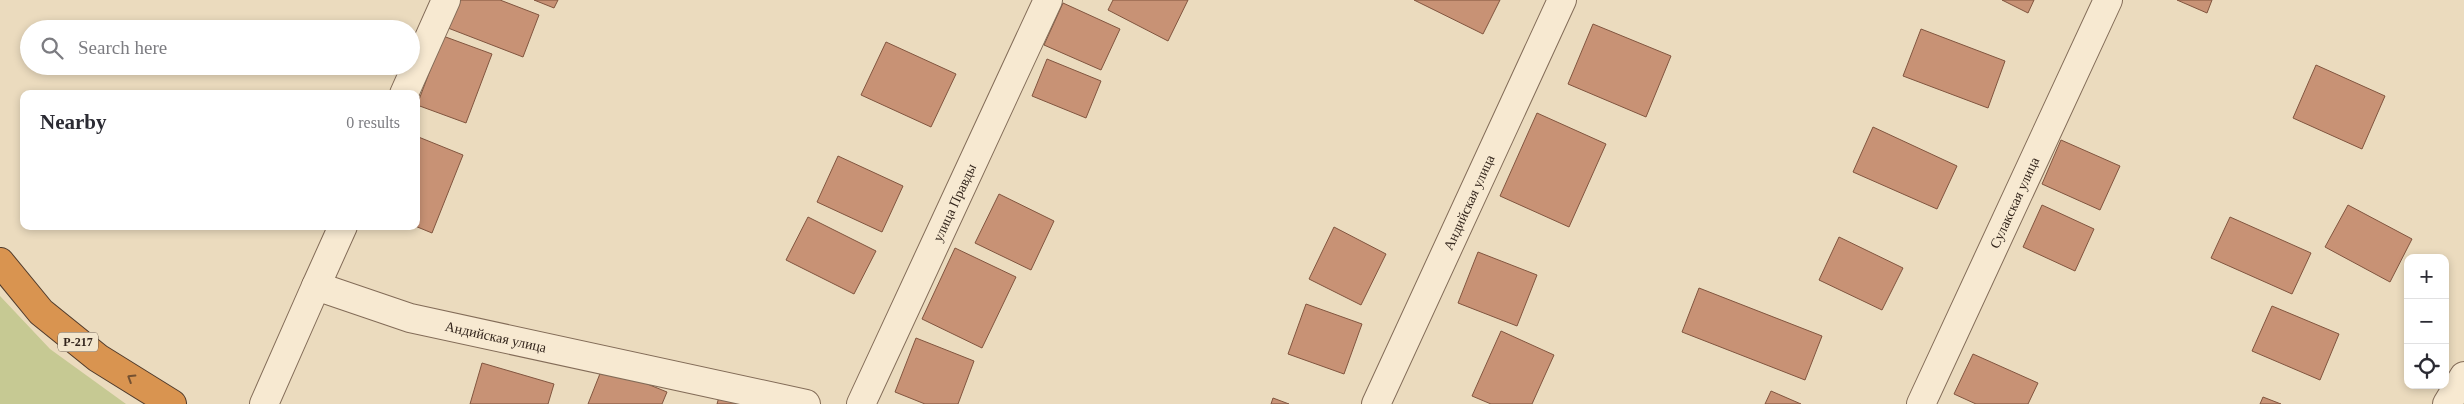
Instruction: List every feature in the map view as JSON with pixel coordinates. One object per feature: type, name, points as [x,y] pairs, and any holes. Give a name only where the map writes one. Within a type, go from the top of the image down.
[{"type":"highway","name":"Р-217","points":[[0,262],[41,312],[98,358],[172,404]]},
{"type":"street","points":[[420,58],[446,0]]},
{"type":"street","name":"улица Правды","points":[[861,404],[1048,0]]},
{"type":"street","name":"Андийская улица","points":[[1376,404],[1562,0]]},
{"type":"street","name":"Сулакская улица","points":[[1921,404],[2108,0]]},
{"type":"street","points":[[406,90],[412,75]]},
{"type":"street","points":[[264,404],[341,230]]},
{"type":"street","name":"Андийская улица","points":[[316,286],[410,318],[806,404]]},
{"type":"street","points":[[2448,404],[2464,376]]},
{"type":"green space","points":[[0,296],[50,349],[126,404],[0,404]]},
{"type":"building","points":[[459,0],[500,0],[539,15],[523,57],[448,28]]},
{"type":"building","points":[[534,0],[558,0],[554,8]]},
{"type":"building","points":[[1113,0],[1188,0],[1168,41],[1108,10]]},
{"type":"building","points":[[1414,0],[1500,0],[1483,34]]},
{"type":"building","points":[[2002,0],[2034,0],[2028,13]]},
{"type":"building","points":[[2177,0],[2212,0],[2207,13]]},
{"type":"building","points":[[1063,3],[1120,29],[1101,70],[1044,45]]},
{"type":"building","points":[[1593,24],[1671,56],[1646,117],[1568,84]]},
{"type":"building","points":[[1921,29],[2005,61],[1988,108],[1903,76]]},
{"type":"building","points":[[443,36],[492,54],[466,123],[420,106],[420,97]]},
{"type":"building","points":[[886,42],[956,74],[931,127],[861,95]]},
{"type":"building","points":[[1047,59],[1101,81],[1086,118],[1032,96]]},
{"type":"building","points":[[2316,65],[2385,96],[2362,149],[2293,118]]},
{"type":"building","points":[[1537,113],[1606,144],[1569,227],[1500,196]]},
{"type":"building","points":[[1873,127],[1957,166],[1937,209],[1853,172]]},
{"type":"building","points":[[420,138],[463,155],[432,233],[420,228]]},
{"type":"building","points":[[2061,140],[2120,166],[2100,210],[2042,184]]},
{"type":"building","points":[[838,156],[903,186],[882,232],[817,202]]},
{"type":"building","points":[[999,194],[1054,221],[1031,270],[975,243]]},
{"type":"building","points":[[2042,205],[2094,229],[2075,271],[2023,247]]},
{"type":"building","points":[[2348,205],[2412,239],[2390,282],[2325,247]]},
{"type":"building","points":[[808,217],[876,251],[854,294],[786,260]]},
{"type":"building","points":[[2230,217],[2311,253],[2292,294],[2211,258]]},
{"type":"building","points":[[1334,227],[1386,254],[1361,305],[1309,279]]},
{"type":"building","points":[[1839,237],[1903,268],[1882,310],[1819,280]]},
{"type":"building","points":[[955,248],[1016,277],[982,348],[922,319]]},
{"type":"building","points":[[1478,252],[1537,275],[1517,326],[1458,303]]},
{"type":"building","points":[[1699,288],[1822,336],[1805,380],[1682,332]]},
{"type":"building","points":[[1306,304],[1362,324],[1344,374],[1288,354]]},
{"type":"building","points":[[2272,306],[2339,334],[2320,380],[2252,351]]},
{"type":"building","points":[[1501,331],[1554,355],[1532,404],[1491,404],[1472,396]]},
{"type":"building","points":[[916,338],[974,361],[958,404],[925,404],[895,392]]},
{"type":"building","points":[[1973,354],[2038,383],[2028,404],[1976,404],[1954,394]]},
{"type":"building","points":[[482,363],[554,384],[548,404],[470,404]]},
{"type":"building","points":[[603,366],[667,392],[662,404],[588,404]]},
{"type":"building","points":[[1771,391],[1801,404],[1765,404]]},
{"type":"building","points":[[719,397],[740,404],[717,404]]},
{"type":"building","points":[[2263,397],[2281,404],[2260,404]]},
{"type":"building","points":[[1273,398],[1289,404],[1271,404]]}]
